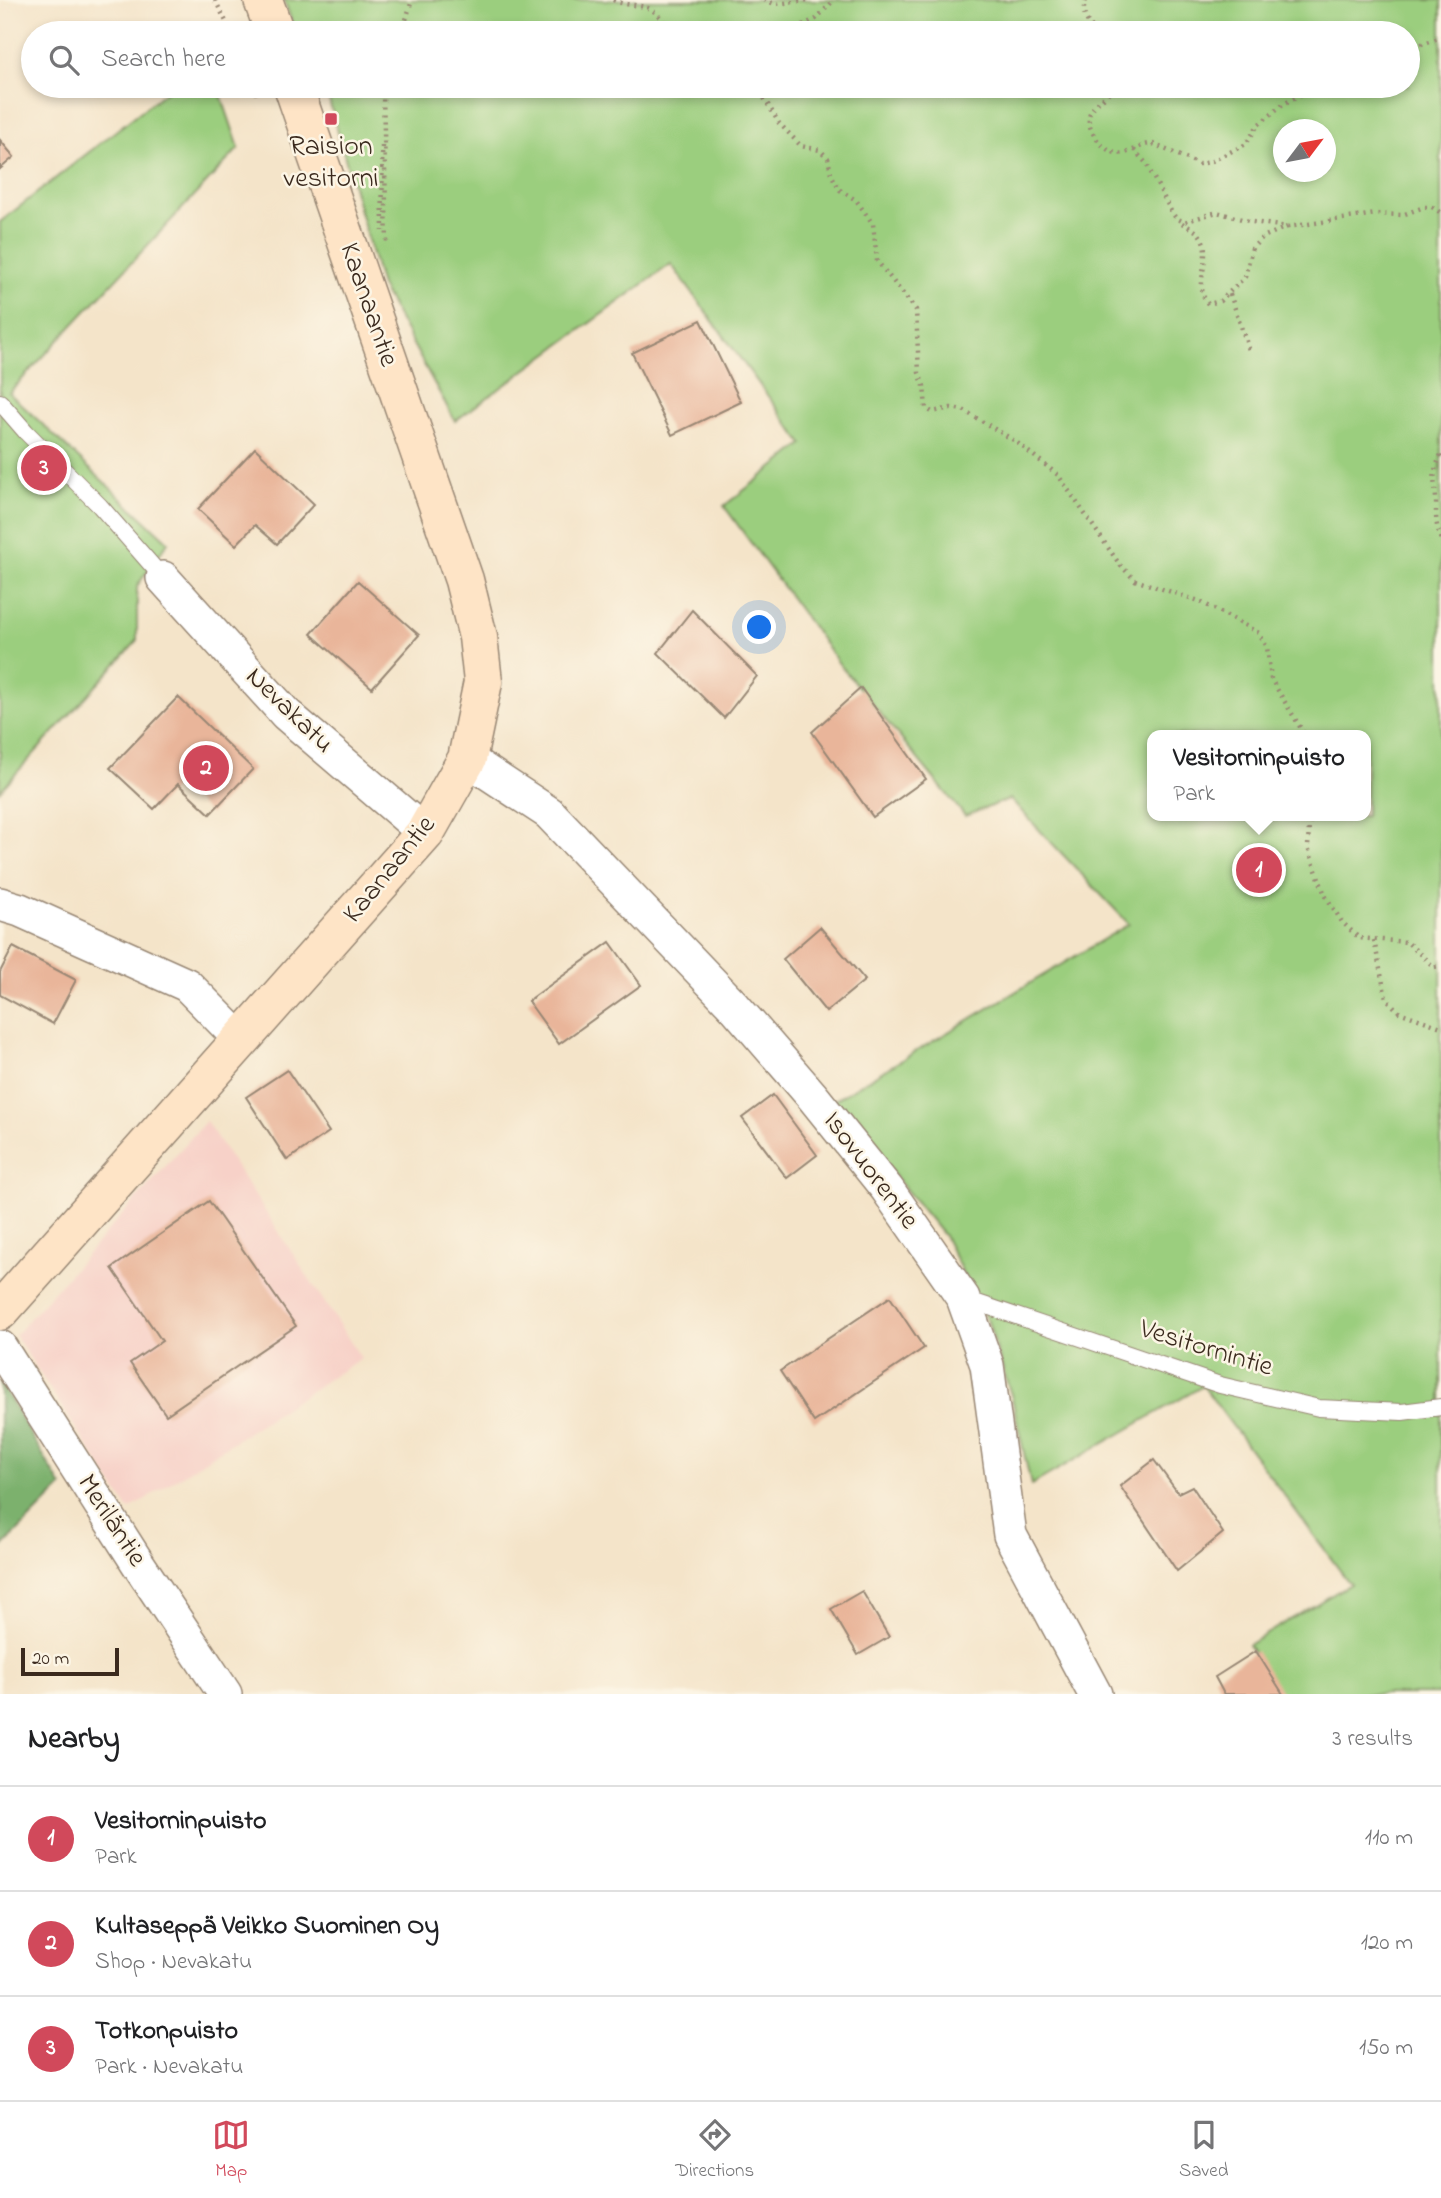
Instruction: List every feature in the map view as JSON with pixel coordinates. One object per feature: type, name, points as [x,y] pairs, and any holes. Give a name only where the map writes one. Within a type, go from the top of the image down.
[{"type":"street","points":[[263,0],[271,21]]},
{"type":"street","name":"Kaanaantie","points":[[0,1311],[425,833],[467,759],[483,682],[478,637],[464,580],[297,98]]},
{"type":"street","name":"Nevakatu","points":[[163,578],[286,714],[425,833]]},
{"type":"street","name":"Isovuorentie","points":[[467,759],[549,813],[735,1007],[813,1097],[887,1189],[963,1298],[987,1364],[1010,1535],[1095,1694]]},
{"type":"street","points":[[0,904],[187,985],[242,1041]]},
{"type":"street","name":"Meriläntie","points":[[0,1347],[225,1694]]},
{"type":"lane","points":[[0,402],[100,506],[163,578]]},
{"type":"lane","name":"Vesitornintie","points":[[963,1298],[1220,1385],[1319,1408],[1402,1412],[1441,1407]]},
{"type":"path","points":[[215,0],[226,21]]},
{"type":"path","points":[[406,21],[412,0]]},
{"type":"path","points":[[613,0],[626,6],[646,7],[663,21]]},
{"type":"path","points":[[764,0],[775,4],[810,0]]},
{"type":"path","points":[[812,21],[834,0]]},
{"type":"path","points":[[1086,0],[1083,7],[1087,21]]},
{"type":"path","points":[[1420,45],[1441,37]]},
{"type":"path","points":[[383,98],[385,251]]},
{"type":"path","points":[[764,98],[779,124],[801,146],[820,150],[828,158],[831,174],[840,190],[856,200],[873,224],[877,261],[916,310],[919,373],[924,386],[926,408],[932,412],[941,409],[963,410],[1015,441],[1058,475],[1120,565],[1135,580],[1199,601],[1259,633],[1267,647],[1271,679],[1302,730]]},
{"type":"path","points":[[1105,98],[1091,111],[1089,126],[1110,150],[1118,154],[1153,144],[1199,164],[1210,162],[1245,145],[1258,125],[1283,104],[1296,98]]},
{"type":"path","points":[[1134,150],[1146,163],[1172,213],[1202,239],[1205,259],[1202,289],[1209,304],[1214,304],[1230,294],[1245,277],[1252,247],[1263,237],[1288,227],[1376,214],[1402,215],[1424,207],[1432,207],[1441,213]]},
{"type":"path","points":[[1180,221],[1188,223],[1217,212],[1252,222],[1288,227]]},
{"type":"path","points":[[1230,294],[1249,350]]},
{"type":"path","points":[[1441,456],[1433,478],[1436,505],[1434,518],[1441,540]]},
{"type":"path","points":[[1310,821],[1308,848],[1325,895],[1342,922],[1359,938],[1407,942],[1434,967],[1441,966]]},
{"type":"path","points":[[1374,940],[1386,998],[1399,1012],[1441,1027]]},
{"type":"shaded area","points":[[206,1121],[361,1358],[129,1510],[15,1335]]},
{"type":"green space","points":[[284,0],[1441,0],[1441,1694],[1280,1694],[1248,1645],[1350,1584],[1203,1386],[1031,1485],[1012,1398],[988,1322],[944,1236],[833,1101],[1129,924],[1010,799],[965,816],[840,665],[724,506],[803,444],[671,264],[455,421],[381,286],[328,98],[1420,98],[1420,21],[292,21]]},
{"type":"green space","points":[[158,98],[222,98],[239,148],[9,393],[168,542],[137,586],[137,641],[0,791],[0,222]]},
{"type":"green space","points":[[0,1382],[62,1487],[0,1549]]},
{"type":"building","points":[[0,140],[14,157],[0,169]]},
{"type":"building","points":[[701,320],[741,402],[672,435],[632,353]]},
{"type":"building","points":[[255,448],[314,504],[277,544],[255,525],[236,545],[198,509]]},
{"type":"building","points":[[358,581],[419,635],[372,688],[311,634]]},
{"type":"building","points":[[692,610],[757,676],[724,718],[658,653]]},
{"type":"building","points":[[861,688],[926,779],[873,817],[812,732]]},
{"type":"building","points":[[178,697],[253,769],[210,814],[178,784],[154,809],[110,768]]},
{"type":"building","points":[[820,927],[865,980],[826,1012],[783,959]]},
{"type":"building","points":[[610,942],[641,985],[559,1044],[528,1001]]},
{"type":"building","points":[[13,947],[76,980],[53,1024],[0,995],[0,972]]},
{"type":"building","points":[[287,1070],[329,1132],[287,1160],[246,1097]]},
{"type":"building","points":[[773,1095],[817,1155],[787,1178],[742,1118]]},
{"type":"building","points":[[209,1201],[296,1326],[166,1415],[130,1363],[162,1341],[112,1268]]},
{"type":"building","points":[[890,1297],[924,1348],[814,1422],[780,1371]]},
{"type":"building","points":[[1154,1460],[1178,1493],[1192,1486],[1223,1533],[1177,1571],[1120,1486]]},
{"type":"building","points":[[862,1591],[889,1637],[858,1655],[831,1609]]},
{"type":"building","points":[[1256,1651],[1283,1694],[1224,1694],[1215,1677]]},
{"type":"place","name":"Raision vesitorni","points":[[331,119]]},
{"type":"place","name":"Totkonpuisto","points":[[44,468]]},
{"type":"place","name":"Kultaseppä Veikko Suominen Oy","points":[[206,768]]},
{"type":"place","name":"Vesitorninpuisto","points":[[1259,870]]}]
